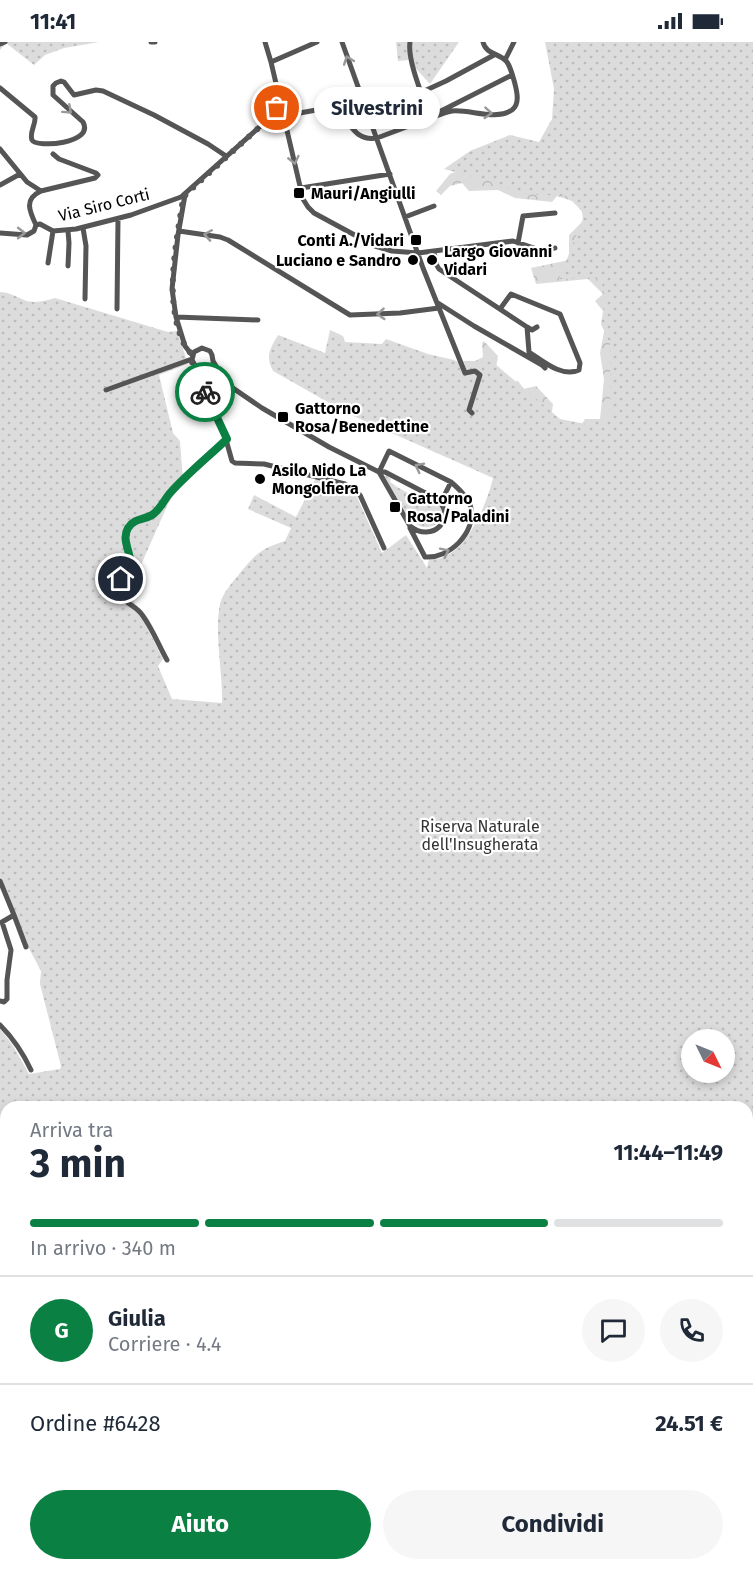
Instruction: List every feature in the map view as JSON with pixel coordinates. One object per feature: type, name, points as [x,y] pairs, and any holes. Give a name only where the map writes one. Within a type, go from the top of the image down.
[{"type":"street","points":[[0,44],[5,42]]},
{"type":"street","points":[[265,42],[305,203],[314,213],[383,249],[418,253],[513,241],[540,250],[555,248]]},
{"type":"street","points":[[271,62],[317,42]]},
{"type":"street","points":[[342,42],[423,267],[465,373],[475,371],[480,375],[469,409],[472,413]]},
{"type":"street","points":[[410,42],[410,52],[430,118]]},
{"type":"street","points":[[283,116],[333,107],[359,136],[367,139],[376,138],[454,111],[496,114],[511,110],[516,106],[517,100],[512,75],[504,60],[485,48],[483,42]]},
{"type":"street","points":[[504,60],[514,42]]},
{"type":"street","points":[[422,92],[494,55]]},
{"type":"street","points":[[430,118],[512,75]]},
{"type":"street","points":[[0,88],[34,116],[35,123],[31,138],[39,144],[75,139],[82,136],[85,131],[83,122],[52,95],[54,84],[63,81],[74,95],[92,90],[103,91],[154,115],[226,156]]},
{"type":"street","points":[[280,103],[264,123],[186,194],[183,200],[172,286],[176,317],[185,346],[196,367],[205,369],[234,390],[308,435],[441,502],[445,516],[436,529],[421,532],[408,524]]},
{"type":"street","points":[[0,149],[20,174],[41,191]]},
{"type":"street","name":"Via Siro Corti","points":[[53,154],[59,159],[98,175],[92,179],[41,191],[30,200],[30,210],[36,225],[40,224],[52,231],[68,231],[118,219],[171,202],[186,194]]},
{"type":"street","points":[[0,185],[20,174]]},
{"type":"street","points":[[301,188],[390,174]]},
{"type":"street","points":[[405,217],[434,206]]},
{"type":"street","points":[[518,243],[523,216],[555,213]]},
{"type":"street","points":[[117,309],[118,219]]},
{"type":"street","points":[[0,233],[27,235],[34,231],[36,225]]},
{"type":"street","points":[[82,228],[86,244],[85,299]]},
{"type":"street","points":[[48,263],[52,231]]},
{"type":"street","points":[[68,231],[68,267]]},
{"type":"street","points":[[179,231],[228,240],[350,315],[400,313],[438,305],[545,368]]},
{"type":"street","points":[[434,251],[436,264],[443,272],[532,330],[537,327]]},
{"type":"street","points":[[423,267],[436,264]]},
{"type":"street","points":[[500,309],[511,294],[560,314],[580,363],[579,370],[570,373],[559,370],[530,353],[527,327]]},
{"type":"street","points":[[176,317],[258,320]]},
{"type":"street","points":[[106,390],[192,357],[197,350],[205,349],[212,355],[213,362],[234,390]]},
{"type":"street","points":[[205,369],[213,362]]},
{"type":"street","points":[[196,367],[197,376],[227,439],[230,457],[234,462],[270,465],[342,482],[351,487],[361,498],[384,548]]},
{"type":"street","points":[[167,660],[144,617],[125,602],[119,589],[118,582],[128,574],[131,560],[126,538],[127,531],[135,521],[154,513],[171,492],[227,439]]},
{"type":"street","points":[[389,451],[451,482],[468,501],[471,510],[466,531],[457,545],[440,555],[425,557],[379,472],[389,451]]},
{"type":"street","points":[[441,502],[451,482]]},
{"type":"street","points":[[0,881],[26,946]]},
{"type":"street","points":[[0,1001],[4,1002],[7,999],[10,950],[2,922],[14,915]]},
{"type":"street","points":[[0,1025],[19,1047],[31,1070]]},
{"type":"green space","points":[[0,42],[99,42],[64,48],[45,55],[34,65],[6,43],[0,50]]},
{"type":"green space","points":[[396,42],[459,42],[430,84],[408,60],[398,61]]},
{"type":"green space","name":"Riserva Naturale dell'Insugherata","points":[[545,42],[753,42],[753,1101],[0,1101],[0,1029],[12,1044],[29,1074],[60,1069],[61,1066],[40,984],[41,971],[14,920],[0,877],[0,292],[32,302],[55,298],[168,332],[177,331],[188,364],[159,375],[173,433],[180,441],[183,481],[168,504],[140,567],[134,602],[163,659],[158,666],[172,699],[222,703],[218,640],[218,615],[221,600],[228,587],[251,560],[260,552],[285,541],[291,528],[248,509],[254,495],[296,517],[316,478],[336,482],[357,497],[382,553],[406,535],[427,568],[429,559],[442,558],[453,552],[469,534],[476,523],[493,478],[349,414],[273,371],[269,361],[270,353],[278,335],[325,353],[330,330],[343,336],[345,342],[382,344],[386,339],[428,354],[454,360],[469,367],[488,358],[560,419],[586,424],[613,417],[610,401],[610,344],[601,324],[605,299],[601,277],[559,279],[584,216],[579,204],[570,196],[522,194],[489,181],[444,169],[470,151],[510,135],[539,142],[552,119],[554,89]]},
{"type":"green space","points":[[466,168],[488,172],[505,179],[526,177],[549,181],[591,201],[592,223],[613,256],[613,276],[627,306],[632,348],[616,364],[630,414],[644,439],[617,455],[596,453],[593,466],[575,465],[530,447],[473,407],[482,382],[482,374],[476,369],[467,370],[463,361],[475,361],[483,357],[482,343],[484,341],[498,356],[496,368],[502,383],[518,381],[524,389],[536,386],[553,404],[551,418],[561,428],[577,432],[585,419],[600,419],[604,379],[600,353],[607,316],[595,301],[603,294],[588,279],[536,284],[531,268],[569,260],[569,235],[583,221],[582,211],[572,201],[557,196],[552,202],[515,198],[498,190],[469,191],[462,183],[450,186],[441,195],[436,191],[450,174]]},
{"type":"green space","points":[[385,475],[391,479],[390,482],[404,491],[430,503],[432,499],[439,505],[441,517],[438,523],[426,527],[409,519]]},
{"type":"way so far","points":[[205,392],[192,362],[192,355],[184,341],[173,302],[172,286],[183,199],[277,108]]},
{"type":"place","name":"Silvestrini","points":[[277,108]]},
{"type":"place","name":"Mauri/Angiulli","points":[[299,193]]},
{"type":"place","name":"Conti A./Vidari","points":[[416,240]]},
{"type":"place","name":"Luciano e Sandro","points":[[413,260]]},
{"type":"place","name":"Largo Giovanni Vidari","points":[[432,260]]},
{"type":"place","name":"Gattorno Rosa/Benedettine","points":[[283,417]]},
{"type":"place","name":"Asilo Nido La Mongolfiera","points":[[260,479]]},
{"type":"place","name":"Gattorno Rosa/Paladini","points":[[395,507]]},
{"type":"route","points":[[121,579],[128,573],[130,567],[131,560],[126,538],[132,523],[154,513],[171,492],[227,439],[205,392]]}]
